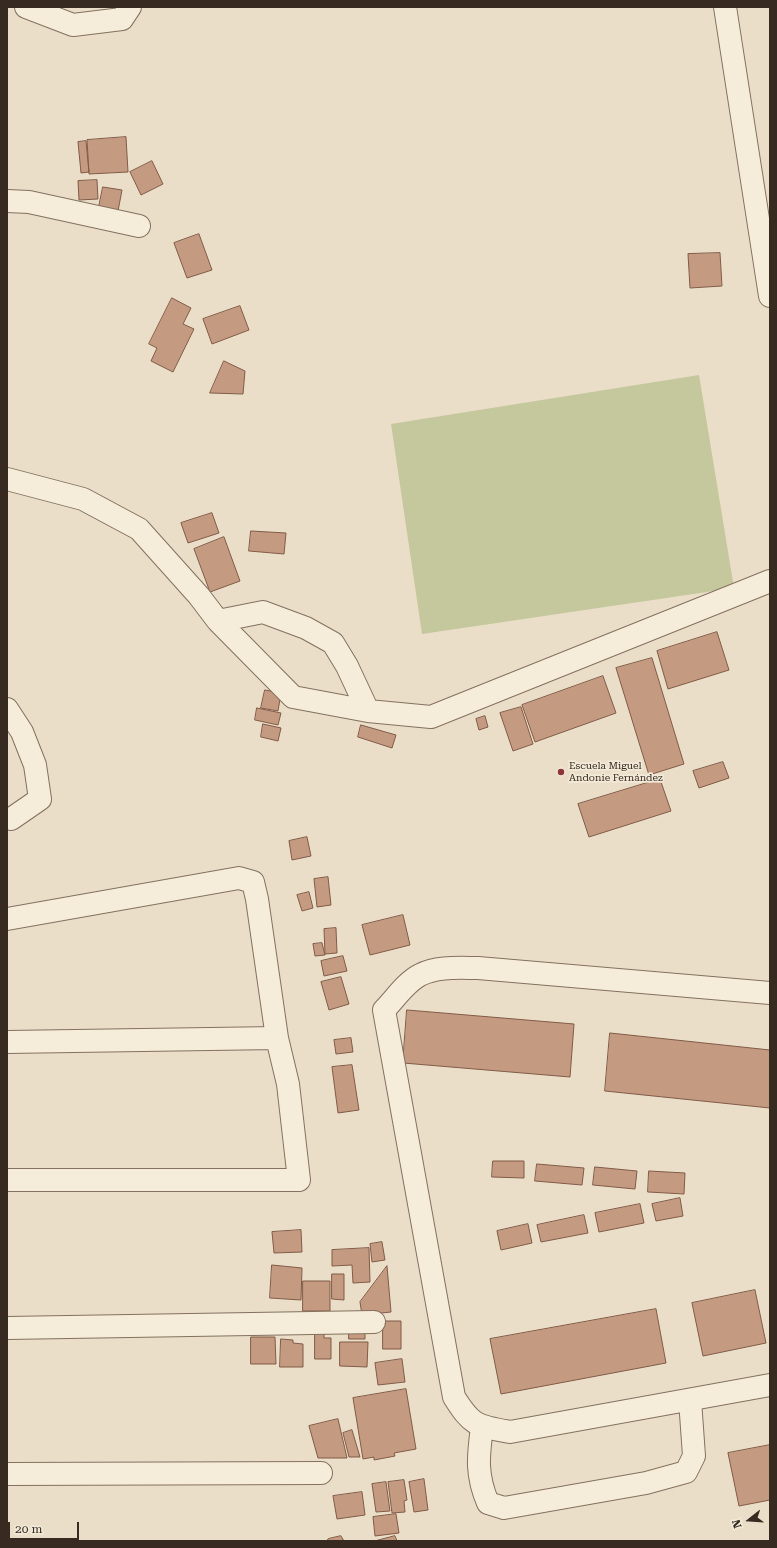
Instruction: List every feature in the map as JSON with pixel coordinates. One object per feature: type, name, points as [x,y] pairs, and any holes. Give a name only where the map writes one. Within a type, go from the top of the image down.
[{"type":"street","points":[[26,7],[73,25],[122,20],[130,7]]},
{"type":"street","points":[[725,7],[770,296]]},
{"type":"street","points":[[7,201],[29,202],[139,226]]},
{"type":"street","points":[[7,479],[83,499],[139,529],[199,596],[218,621],[292,697],[368,711],[431,716],[770,581]]},
{"type":"street","points":[[218,621],[264,612],[306,628],[333,644],[347,666],[368,711]]},
{"type":"street","points":[[7,709],[22,732],[35,764],[40,799],[11,818]]},
{"type":"street","points":[[7,919],[239,878],[253,882],[258,899],[277,1038],[288,1084],[299,1180],[7,1180]]},
{"type":"street","points":[[770,992],[478,968],[445,968],[420,975],[403,989],[384,1010],[454,1396],[465,1414],[482,1427],[510,1432],[770,1385]]},
{"type":"street","points":[[7,1042],[277,1038]]},
{"type":"street","points":[[7,1328],[374,1322]]},
{"type":"street","points":[[482,1427],[478,1458],[480,1486],[488,1503],[504,1508],[646,1483],[686,1472],[694,1456],[690,1400]]},
{"type":"street","points":[[7,1474],[322,1473]]},
{"type":"green space","points":[[699,375],[734,588],[422,634],[391,424]]},
{"type":"building","points":[[126,137],[128,172],[89,174],[87,140]]},
{"type":"building","points":[[86,141],[89,172],[81,173],[78,142]]},
{"type":"building","points":[[152,161],[163,184],[141,195],[130,172]]},
{"type":"building","points":[[97,180],[98,199],[79,200],[78,181]]},
{"type":"building","points":[[103,187],[122,190],[118,211],[99,207]]},
{"type":"building","points":[[199,234],[212,270],[187,278],[174,243]]},
{"type":"building","points":[[720,253],[722,286],[690,288],[688,254]]},
{"type":"building","points":[[172,298],[191,308],[183,324],[194,329],[173,372],[151,361],[157,348],[149,344]]},
{"type":"building","points":[[240,306],[249,330],[212,344],[203,319]]},
{"type":"building","points":[[224,361],[245,371],[243,394],[210,393]]},
{"type":"building","points":[[212,513],[219,533],[188,543],[181,523]]},
{"type":"building","points":[[251,531],[286,533],[284,554],[249,551]]},
{"type":"building","points":[[224,537],[240,581],[210,592],[194,549]]},
{"type":"building","points":[[717,632],[729,670],[668,689],[657,651]]},
{"type":"building","points":[[652,658],[684,764],[649,775],[616,668]]},
{"type":"building","points":[[603,676],[616,713],[535,742],[522,705]]},
{"type":"building","points":[[265,690],[281,693],[278,711],[261,708]]},
{"type":"building","points":[[521,707],[533,744],[513,751],[500,713]]},
{"type":"building","points":[[257,708],[281,713],[278,725],[255,720]]},
{"type":"building","points":[[485,716],[488,727],[479,730],[476,719]]},
{"type":"building","points":[[263,724],[281,728],[278,741],[261,737]]},
{"type":"building","points":[[361,725],[396,735],[392,748],[358,737]]},
{"type":"building","points":[[723,762],[729,778],[699,788],[693,771]]},
{"type":"building","points":[[660,779],[671,811],[589,837],[578,804]]},
{"type":"building","points":[[307,837],[311,856],[292,860],[289,841]]},
{"type":"building","points":[[328,877],[331,905],[317,907],[314,879]]},
{"type":"building","points":[[309,892],[313,908],[302,911],[297,895]]},
{"type":"building","points":[[403,915],[410,945],[370,955],[362,925]]},
{"type":"building","points":[[336,928],[337,953],[325,954],[324,929]]},
{"type":"building","points":[[322,943],[325,955],[315,956],[313,944]]},
{"type":"building","points":[[343,956],[347,971],[324,976],[321,961]]},
{"type":"building","points":[[341,977],[349,1004],[329,1010],[321,982]]},
{"type":"building","points":[[407,1010],[574,1024],[570,1077],[403,1063]]},
{"type":"building","points":[[610,1033],[770,1050],[770,1108],[605,1091]]},
{"type":"building","points":[[351,1038],[353,1052],[336,1054],[334,1040]]},
{"type":"building","points":[[352,1065],[359,1110],[338,1113],[332,1067]]},
{"type":"building","points":[[493,1161],[524,1161],[524,1178],[492,1177]]},
{"type":"building","points":[[537,1164],[584,1168],[582,1185],[535,1181]]},
{"type":"building","points":[[595,1167],[637,1171],[635,1189],[593,1185]]},
{"type":"building","points":[[649,1171],[685,1173],[684,1194],[648,1192]]},
{"type":"building","points":[[680,1198],[683,1216],[656,1221],[652,1204]]},
{"type":"building","points":[[640,1204],[644,1223],[599,1232],[595,1213]]},
{"type":"building","points":[[584,1215],[588,1233],[541,1242],[537,1225]]},
{"type":"building","points":[[528,1224],[532,1243],[501,1250],[497,1231]]},
{"type":"building","points":[[301,1230],[302,1252],[274,1253],[272,1232]]},
{"type":"building","points":[[382,1242],[385,1260],[372,1262],[370,1244]]},
{"type":"building","points":[[369,1248],[370,1282],[353,1283],[352,1265],[332,1266],[332,1250]]},
{"type":"building","points":[[272,1265],[302,1268],[301,1300],[270,1298]]},
{"type":"building","points":[[387,1266],[391,1312],[362,1315],[360,1302]]},
{"type":"building","points":[[332,1274],[344,1274],[344,1300],[332,1299]]},
{"type":"building","points":[[303,1281],[330,1281],[330,1311],[303,1311]]},
{"type":"building","points":[[755,1290],[766,1343],[703,1356],[692,1303]]},
{"type":"building","points":[[656,1309],[666,1363],[501,1394],[490,1339]]},
{"type":"building","points":[[383,1321],[401,1321],[401,1349],[383,1349]]},
{"type":"building","points":[[349,1328],[365,1328],[365,1339],[349,1339]]},
{"type":"building","points":[[315,1331],[324,1332],[324,1338],[331,1338],[331,1359],[315,1359]]},
{"type":"building","points":[[251,1337],[275,1337],[276,1364],[251,1364]]},
{"type":"building","points":[[281,1339],[293,1340],[293,1343],[303,1344],[303,1367],[280,1367]]},
{"type":"building","points":[[340,1342],[368,1342],[367,1367],[340,1366]]},
{"type":"building","points":[[402,1359],[405,1382],[378,1385],[375,1363]]},
{"type":"building","points":[[406,1389],[416,1449],[394,1453],[395,1456],[374,1460],[374,1457],[363,1459],[353,1398]]},
{"type":"building","points":[[338,1419],[347,1458],[318,1458],[309,1426]]},
{"type":"building","points":[[352,1430],[360,1457],[349,1457],[343,1433]]},
{"type":"building","points":[[770,1445],[770,1500],[739,1506],[728,1453]]},
{"type":"building","points":[[424,1479],[428,1510],[414,1512],[409,1482]]},
{"type":"building","points":[[404,1480],[407,1500],[404,1501],[405,1512],[392,1513],[388,1482]]},
{"type":"building","points":[[386,1482],[390,1511],[376,1512],[372,1484]]},
{"type":"building","points":[[362,1492],[365,1515],[337,1519],[333,1496]]},
{"type":"building","points":[[396,1514],[399,1533],[375,1536],[373,1517]]},
{"type":"building","points":[[341,1536],[344,1541],[327,1541],[328,1539]]},
{"type":"building","points":[[395,1536],[397,1541],[375,1541]]},
{"type":"place","name":"Escuela Miguel Andonie Fernández","points":[[561,772]]}]
